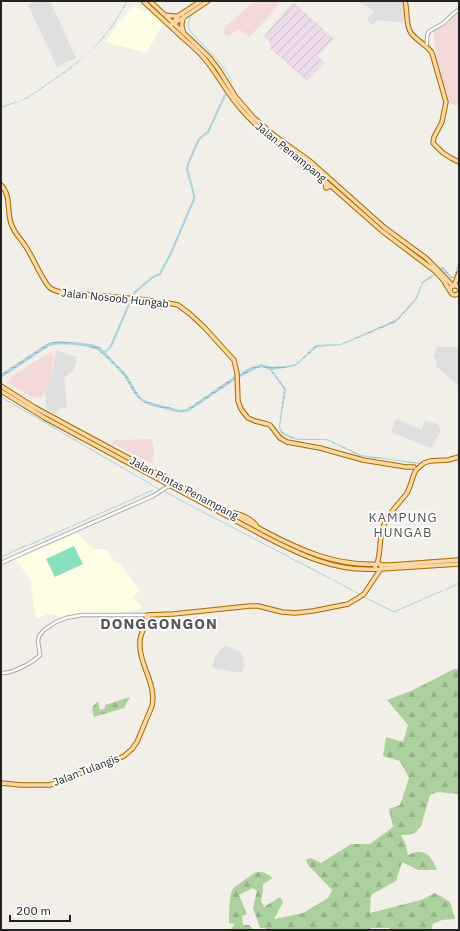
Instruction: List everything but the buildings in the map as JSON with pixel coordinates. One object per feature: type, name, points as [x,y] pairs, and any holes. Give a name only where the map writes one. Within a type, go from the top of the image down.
[{"type":"main road","name":"Jalan Penampang","points":[[143,1],[168,24],[172,25]]},
{"type":"main road","name":"Jalan Penampang","points":[[150,1],[164,14],[172,25],[203,57],[228,88]]},
{"type":"main road","points":[[172,25],[178,16],[201,1]]},
{"type":"main road","points":[[172,25],[208,1]]},
{"type":"main road","points":[[406,1],[410,32],[432,53],[446,102],[442,122],[434,137],[433,143],[443,152],[459,162]]},
{"type":"main road","points":[[164,20],[164,14],[178,16]]},
{"type":"main road","points":[[185,16],[181,25],[185,35]]},
{"type":"main road","name":"Jalan Penampang","points":[[180,32],[209,57],[219,70],[236,104],[265,133],[298,156],[315,165],[385,228],[423,256],[440,274],[456,287]]},
{"type":"main road","name":"Jalan Penampang","points":[[298,156],[382,231],[436,270]]},
{"type":"main road","points":[[298,156],[300,161],[325,183],[326,188],[329,186],[335,189]]},
{"type":"main road","name":"Jalan Nosoob Hungab","points":[[1,185],[7,197],[11,224],[26,246],[50,288],[60,292],[178,305],[202,325],[234,360],[236,364],[239,405],[244,413],[251,419],[270,425],[280,438],[295,444],[320,448],[363,460],[415,468]]},
{"type":"main road","points":[[450,291],[451,288],[456,287],[459,273]]},
{"type":"main road","name":"Jalan Penampang","points":[[440,274],[452,294],[458,295]]},
{"type":"main road","points":[[449,281],[453,281],[458,278]]},
{"type":"main road","name":"Jalan Pintas Penampang","points":[[1,386],[34,407],[227,511],[240,516],[257,528],[292,546],[324,558],[353,564],[379,566],[459,564]]},
{"type":"main road","name":"Jalan Pintas Penampang","points":[[1,390],[45,418],[297,553],[329,564],[356,568],[459,560]]},
{"type":"main road","points":[[147,617],[158,614],[254,606],[290,613],[303,613],[352,602],[364,594],[373,579],[379,566],[382,530],[384,524],[388,516],[409,489],[415,468],[430,462],[459,457]]},
{"type":"main road","points":[[195,493],[199,500]]},
{"type":"main road","points":[[239,522],[237,519],[240,516]]},
{"type":"main road","points":[[356,568],[373,572],[373,579]]},
{"type":"main road","name":"Jalan Tulangis","points":[[1,782],[26,785],[50,785],[124,756],[132,749],[140,737],[153,701],[152,690],[140,647],[141,634],[146,624],[147,617]]},
{"type":"street","points":[[426,46],[428,43],[429,32],[443,24],[449,16],[459,10]]},
{"type":"street","points":[[160,480],[164,485],[162,490]]},
{"type":"street","points":[[1,563],[153,496],[168,486],[174,487]]},
{"type":"street","points":[[1,673],[14,670],[40,656],[38,641],[40,634],[56,622],[66,618],[82,615],[139,615],[147,617]]},
{"type":"shaded area","points":[[35,1],[50,1],[76,58],[57,67],[28,5]]},
{"type":"shaded area","points":[[254,1],[281,1],[249,37],[239,29],[226,37],[223,29]]},
{"type":"shaded area","points":[[358,1],[404,1],[405,10],[403,23],[378,20],[372,25],[367,19],[374,11]]},
{"type":"shaded area","points":[[293,2],[334,39],[318,56],[325,63],[307,81],[270,48],[270,42],[264,36]]},
{"type":"shaded area","points":[[135,6],[145,12],[148,9],[163,23],[147,53],[105,42],[121,20]]},
{"type":"shaded area","points":[[452,14],[459,16],[459,106],[446,102],[441,84],[434,42],[434,28],[443,24]]},
{"type":"shaded area","points":[[437,347],[459,347],[459,386],[436,366],[437,360],[433,358]]},
{"type":"shaded area","points":[[56,350],[77,357],[74,370],[64,378],[67,407],[59,409],[55,414],[46,408],[45,389],[52,376]]},
{"type":"shaded area","points":[[50,352],[54,357],[52,376],[42,397],[33,398],[7,383],[11,377]]},
{"type":"shaded area","points":[[396,419],[422,430],[424,421],[438,424],[441,431],[431,448],[391,432]]},
{"type":"shaded area","points":[[152,439],[154,449],[152,464],[112,443],[114,440]]},
{"type":"shaded area","points":[[77,533],[93,549],[107,550],[114,561],[121,565],[140,590],[133,597],[142,607],[122,613],[81,613],[59,617],[53,614],[48,614],[36,619],[30,579],[15,559]]},
{"type":"shaded area","points":[[226,645],[242,653],[244,667],[241,673],[212,668],[215,657]]},
{"type":"green space","points":[[74,546],[83,564],[55,577],[46,559]]},
{"type":"green space","points":[[454,669],[459,669],[459,794],[437,792],[430,795],[421,826],[415,833],[401,835],[406,845],[408,855],[416,852],[425,853],[430,857],[437,870],[418,870],[402,862],[396,881],[371,895],[370,913],[421,900],[435,893],[450,902],[455,919],[442,920],[433,924],[431,930],[394,930],[388,928],[371,928],[370,930],[265,930],[265,928],[260,928],[253,908],[257,891],[253,888],[239,895],[247,914],[242,916],[243,925],[249,925],[254,930],[230,930],[235,924],[229,923],[231,895],[233,889],[251,875],[261,872],[273,878],[263,884],[261,901],[264,907],[280,897],[283,902],[274,919],[303,913],[328,898],[332,890],[308,865],[306,860],[311,858],[321,863],[351,844],[370,844],[393,827],[389,809],[400,805],[409,778],[400,761],[383,756],[386,737],[403,742],[408,725],[387,700],[413,690]]},
{"type":"green space","points":[[130,697],[124,708],[94,717],[92,709],[98,701],[100,710],[105,708],[105,705]]},
{"type":"water","points":[[127,1],[113,25],[100,42],[76,64],[26,99],[1,108],[29,96],[85,55],[105,34]]},
{"type":"water","points":[[459,260],[455,278],[451,278],[442,269],[423,283],[416,300],[394,323],[341,345],[317,347],[295,366],[272,370],[286,389],[280,426],[284,433],[299,439],[327,439],[361,455],[420,464],[360,456],[327,440],[297,440],[283,435],[279,426],[284,389],[270,370],[262,367],[235,380],[189,411],[183,412],[171,411],[144,403],[136,396],[124,376],[110,361],[95,349],[85,346],[49,346],[1,378],[1,374],[48,343],[58,341],[92,344],[100,347],[126,374],[141,398],[149,402],[180,410],[187,409],[247,369],[261,364],[273,367],[293,365],[316,345],[341,344],[393,321],[398,318],[415,299],[423,281],[441,268],[443,267],[452,277],[454,277]]},
{"type":"waterway","points":[[191,15],[188,25],[190,31],[222,65],[232,81],[230,86]]},
{"type":"waterway","points":[[103,353],[111,346],[135,292],[153,277],[160,274],[171,253],[194,199],[187,169],[188,164],[199,139],[208,132],[225,95]]},
{"type":"waterway","points":[[1,397],[154,486]]},
{"type":"waterway","points":[[155,487],[159,489]]},
{"type":"waterway","points":[[72,526],[153,490]]},
{"type":"waterway","points":[[165,492],[331,579]]},
{"type":"waterway","points":[[62,530],[70,527]]},
{"type":"waterway","points":[[42,539],[61,531]]},
{"type":"waterway","points":[[29,545],[40,540]]},
{"type":"waterway","points":[[1,557],[27,545]]},
{"type":"waterway","points":[[333,580],[361,595]]},
{"type":"waterway","points":[[445,590],[459,583]]},
{"type":"waterway","points":[[423,599],[442,591]]},
{"type":"waterway","points":[[364,597],[394,612],[421,600]]},
{"type":"district","name":"KAMPUNG HUNGAB","points":[[403,524]]},
{"type":"district","name":"DONGGONGON","points":[[159,623]]}]
